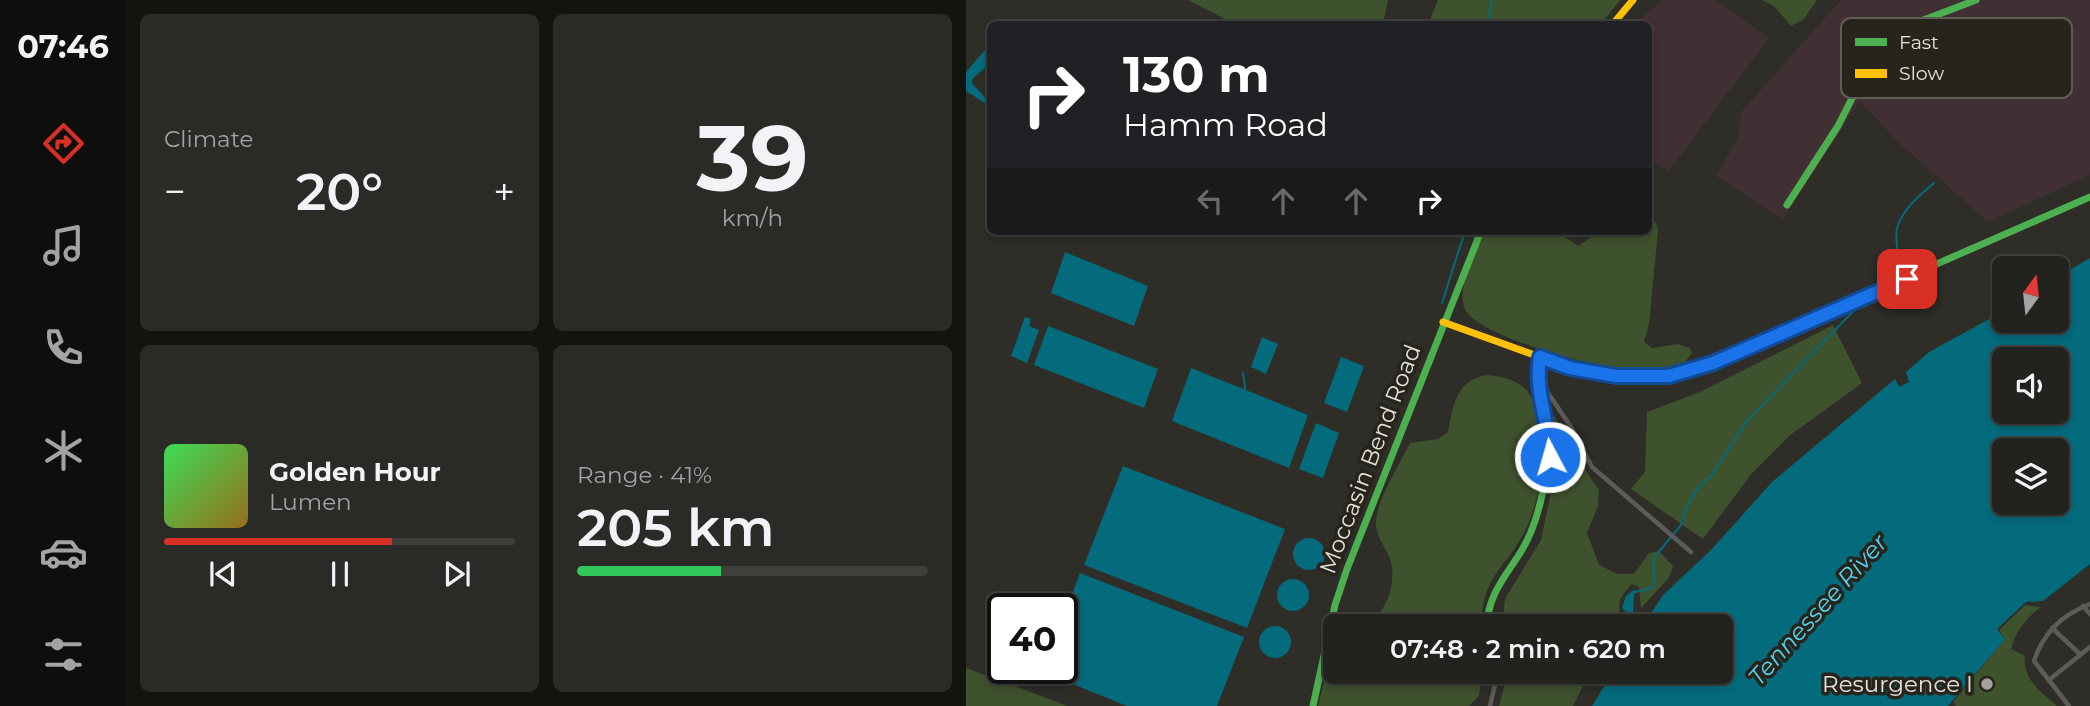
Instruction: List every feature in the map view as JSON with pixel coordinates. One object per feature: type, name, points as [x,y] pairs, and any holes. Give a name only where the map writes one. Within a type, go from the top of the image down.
[{"type":"street","points":[[1616,21],[1633,0]]},
{"type":"street","points":[[1926,18],[1976,0]]},
{"type":"street","points":[[1787,205],[1838,126],[1852,98]]},
{"type":"street","points":[[1443,322],[1570,368],[1616,376],[1669,376],[1713,363],[2090,197]]},
{"type":"street","name":"Moccasin Bend Road","points":[[1313,706],[1344,578],[1479,235]]},
{"type":"street","points":[[1489,614],[1492,592],[1520,555],[1530,536],[1548,475],[1548,426],[1537,387],[1540,357]]},
{"type":"street","points":[[1537,378],[1571,427],[1592,467],[1690,552]]},
{"type":"street","points":[[2069,706],[2034,661],[2037,650],[2052,628],[2090,604]]},
{"type":"street","points":[[2084,606],[2090,614]]},
{"type":"street","points":[[2052,628],[2080,654]]},
{"type":"street","points":[[2049,680],[2090,647]]},
{"type":"street","points":[[1490,706],[1495,684]]},
{"type":"shaded area","points":[[1663,0],[1715,0],[1769,38],[1669,171],[1652,162],[1652,21],[1638,21]]},
{"type":"shaded area","points":[[1841,0],[2090,0],[2090,175],[1988,222],[1898,142],[1860,101],[1783,219],[1716,176],[1737,140],[1741,112]]},
{"type":"green space","points":[[1188,0],[1388,0],[1384,21],[1229,21]]},
{"type":"green space","points":[[1438,0],[1620,0],[1603,21],[1429,21]]},
{"type":"green space","points":[[1762,0],[1817,0],[1803,20],[1791,26],[1774,6]]},
{"type":"green space","points":[[1652,221],[1656,223],[1658,230],[1649,324],[1644,342],[1652,348],[1678,344],[1690,348],[1692,353],[1684,363],[1656,371],[1605,367],[1509,338],[1487,328],[1464,307],[1465,278],[1483,235],[1565,235],[1578,246],[1595,235],[1652,235]]},
{"type":"green space","points":[[1833,325],[1862,383],[1789,436],[1752,473],[1703,539],[1631,489],[1645,472],[1647,412],[1700,392]]},
{"type":"green space","points":[[1488,375],[1517,383],[1530,395],[1537,409],[1543,443],[1542,463],[1531,517],[1517,545],[1490,583],[1482,614],[1378,614],[1388,597],[1392,579],[1391,562],[1377,533],[1376,522],[1385,492],[1410,443],[1438,439],[1448,432],[1458,395],[1469,382]]},
{"type":"green space","points":[[1549,409],[1599,490],[1598,506],[1587,533],[1599,565],[1617,574],[1634,574],[1649,553],[1659,551],[1673,566],[1669,578],[1641,608],[1639,587],[1632,584],[1620,602],[1620,614],[1503,614],[1505,599],[1541,540],[1559,453]]},
{"type":"green space","points":[[2025,605],[2041,607],[2022,625],[2011,649],[2025,656],[2026,672],[2039,690],[2057,706],[1956,706],[1953,702],[2005,639],[1999,630]]},
{"type":"green space","points":[[966,668],[987,676],[987,684],[1009,684],[1068,706],[966,706]]},
{"type":"green space","points":[[1323,684],[1480,684],[1479,696],[1469,706],[1318,706]]},
{"type":"green space","points":[[1505,684],[1584,684],[1573,706],[1499,706]]},
{"type":"water","points":[[987,48],[987,66],[973,78],[972,83],[987,100],[986,104],[966,91],[966,72]]},
{"type":"water","points":[[1065,252],[1148,286],[1134,326],[1051,293]]},
{"type":"water","name":"Tennessee River","points":[[2090,258],[2090,564],[2043,601],[2026,602],[1997,629],[2005,639],[1948,706],[1592,706],[1606,684],[1733,684],[1733,614],[1650,614],[1663,595],[1711,550],[1772,482],[1895,379],[1899,387],[1909,382],[1906,372],[1929,352],[1992,318],[1992,333],[2069,333],[2069,270]]},
{"type":"water","points":[[1025,317],[1031,319],[1029,326],[1039,330],[1027,363],[1011,356]]},
{"type":"water","points":[[1048,326],[1158,369],[1144,408],[1034,365]]},
{"type":"water","points":[[1262,337],[1278,344],[1266,374],[1251,367]]},
{"type":"water","points":[[1341,357],[1364,366],[1347,412],[1324,403]]},
{"type":"water","points":[[1191,368],[1308,415],[1289,468],[1172,421]]},
{"type":"water","points":[[1316,423],[1339,433],[1323,478],[1299,469]]},
{"type":"water","points":[[1123,466],[1285,529],[1247,628],[1084,565]]},
{"type":"water","points":[[1309,538],[1320,543],[1325,554],[1320,565],[1309,570],[1298,565],[1293,554],[1298,543]]},
{"type":"water","points":[[1080,573],[1244,637],[1217,706],[1127,706],[1073,684],[1078,684],[1078,593],[1072,593]]},
{"type":"water","points":[[1293,579],[1304,584],[1309,595],[1304,606],[1293,611],[1282,606],[1277,595],[1282,584]]},
{"type":"water","points":[[1635,589],[1635,614],[1628,614],[1622,608],[1626,596]]},
{"type":"water","points":[[1275,626],[1286,631],[1291,642],[1286,653],[1275,658],[1264,653],[1259,642],[1264,631]]},
{"type":"waterway","points":[[1488,21],[1492,0]]},
{"type":"waterway","points":[[1874,289],[1896,257],[1896,232],[1904,213],[1934,183]]},
{"type":"waterway","points":[[1442,303],[1464,235]]},
{"type":"waterway","points":[[1635,592],[1652,588],[1655,581],[1653,567],[1656,555],[1681,525],[1686,508],[1697,489],[1712,475],[1745,423],[1865,299]]},
{"type":"waterway","points":[[1243,373],[1245,389]]},
{"type":"traffic: fast","points":[[1929,18],[1976,0]]},
{"type":"traffic: fast","points":[[1787,205],[1838,126],[1852,98]]},
{"type":"traffic: fast","points":[[1852,301],[2090,197]]},
{"type":"traffic: fast","points":[[1313,706],[1335,605],[1347,569],[1479,235]]},
{"type":"traffic: fast","points":[[1488,614],[1494,595],[1529,537],[1542,495],[1547,458],[1540,393],[1540,357]]},
{"type":"traffic: slow","points":[[1616,21],[1633,0]]},
{"type":"traffic: slow","points":[[1443,322],[1570,368],[1616,376],[1669,376],[1712,363],[1852,301]]},
{"type":"place","name":"Resurgence I","points":[[1987,684]]},
{"type":"route","points":[[1550,457],[1548,426],[1537,387],[1540,357],[1570,368],[1616,376],[1669,376],[1713,363],[1907,279]]}]
